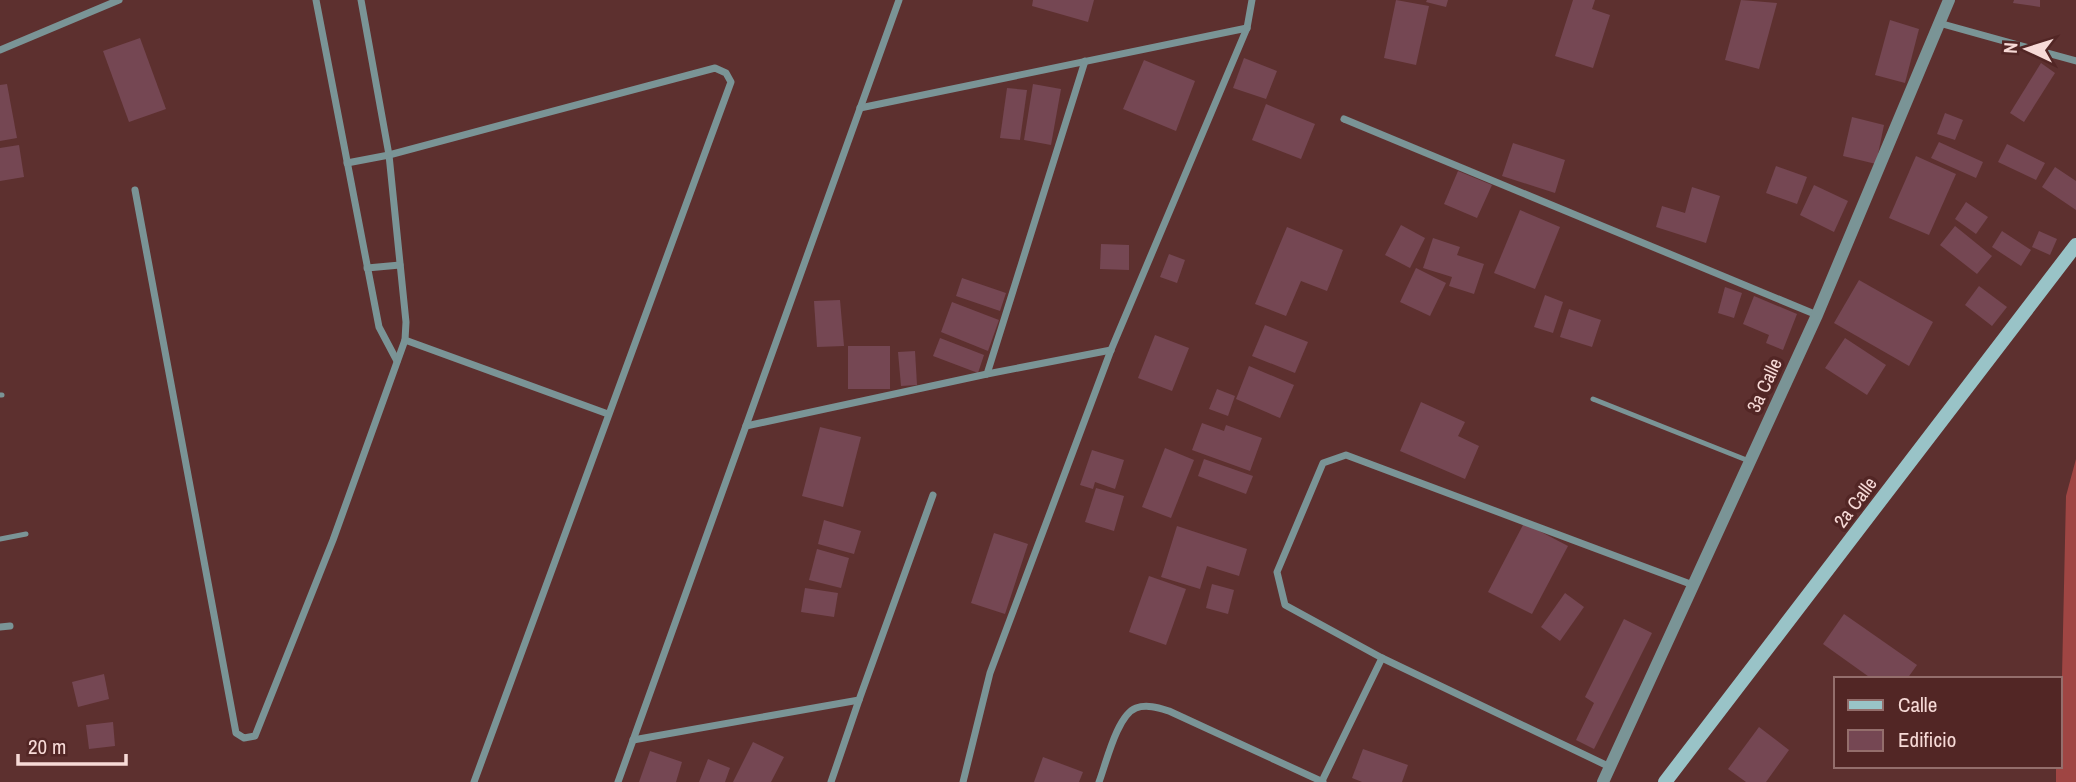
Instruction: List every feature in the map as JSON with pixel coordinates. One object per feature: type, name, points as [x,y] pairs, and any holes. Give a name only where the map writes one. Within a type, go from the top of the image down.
[{"type":"main road","name":"2a Calle","points":[[1665,782],[2076,244]]},
{"type":"street","points":[[0,50],[119,0]]},
{"type":"street","points":[[316,0],[379,327],[397,361]]},
{"type":"street","points":[[135,190],[236,733],[244,738],[255,736],[333,540],[405,340],[389,155],[361,0]]},
{"type":"street","points":[[618,782],[899,0]]},
{"type":"street","points":[[963,782],[990,673],[1111,350],[1247,28],[1252,0]]},
{"type":"street","name":"3a Calle","points":[[1603,782],[1817,316],[1949,0]]},
{"type":"street","points":[[1939,23],[2076,61]]},
{"type":"street","points":[[860,108],[1247,28]]},
{"type":"street","points":[[987,374],[1085,61]]},
{"type":"street","points":[[347,163],[389,155],[715,68],[726,73],[731,82],[474,782]]},
{"type":"street","points":[[1344,120],[1817,316]]},
{"type":"street","points":[[368,268],[400,265]]},
{"type":"street","points":[[405,340],[608,414]]},
{"type":"street","points":[[746,426],[1111,350]]},
{"type":"street","points":[[1610,767],[1382,658],[1285,605],[1277,572],[1323,463],[1335,456],[1346,455],[1693,585]]},
{"type":"street","points":[[831,782],[933,495]]},
{"type":"street","points":[[0,627],[10,626]]},
{"type":"street","points":[[1100,782],[1121,722],[1135,708],[1151,706],[1169,711],[1322,782],[1382,658]]},
{"type":"street","points":[[633,740],[859,700]]},
{"type":"lane","points":[[1593,399],[1750,461]]},
{"type":"lane","points":[[0,539],[26,534]]},
{"type":"shaded area","points":[[2076,459],[2076,782],[2056,782],[2056,768],[2062,768],[2066,496]]},
{"type":"building","points":[[1033,0],[1094,0],[1088,22],[1032,6]]},
{"type":"building","points":[[1396,0],[1429,6],[1416,65],[1384,58]]},
{"type":"building","points":[[1448,0],[1446,7],[1426,2]]},
{"type":"building","points":[[1573,0],[1595,0],[1592,9],[1610,15],[1593,68],[1555,56]]},
{"type":"building","points":[[1741,0],[1777,3],[1759,69],[1725,60]]},
{"type":"building","points":[[2014,0],[2040,0],[2040,7],[2013,3]]},
{"type":"building","points":[[1890,20],[1919,29],[1905,83],[1875,75]]},
{"type":"building","points":[[140,38],[166,109],[129,122],[103,51]]},
{"type":"building","points":[[1244,58],[1277,71],[1266,99],[1233,88]]},
{"type":"building","points":[[1144,60],[1195,81],[1176,131],[1123,109]]},
{"type":"building","points":[[2041,63],[2055,73],[2024,122],[2010,113]]},
{"type":"building","points":[[7,84],[17,138],[0,141],[0,85]]},
{"type":"building","points":[[1033,84],[1061,89],[1051,145],[1024,140]]},
{"type":"building","points":[[1007,88],[1027,90],[1020,140],[1000,138]]},
{"type":"building","points":[[1266,104],[1315,124],[1301,159],[1252,140]]},
{"type":"building","points":[[1945,113],[1963,120],[1955,140],[1937,134]]},
{"type":"building","points":[[1852,117],[1884,125],[1876,164],[1843,156]]},
{"type":"building","points":[[1939,142],[1983,162],[1976,178],[1931,158]]},
{"type":"building","points":[[1513,143],[1565,160],[1555,193],[1502,176]]},
{"type":"building","points":[[2007,144],[2045,163],[2036,180],[1998,162]]},
{"type":"building","points":[[19,145],[24,177],[0,181],[0,148]]},
{"type":"building","points":[[1916,156],[1956,174],[1929,235],[1889,218]]},
{"type":"building","points":[[1776,166],[1807,177],[1797,204],[1766,193]]},
{"type":"building","points":[[2055,167],[2076,181],[2076,210],[2042,187]]},
{"type":"building","points":[[1458,171],[1492,185],[1477,218],[1444,204]]},
{"type":"building","points":[[1814,185],[1848,201],[1834,232],[1800,215]]},
{"type":"building","points":[[1692,187],[1720,196],[1706,243],[1656,227],[1662,206],[1685,213]]},
{"type":"building","points":[[1966,202],[1988,217],[1976,234],[1955,219]]},
{"type":"building","points":[[1520,210],[1560,227],[1535,289],[1494,273]]},
{"type":"building","points":[[1401,225],[1425,238],[1410,268],[1385,255]]},
{"type":"building","points":[[1955,226],[1992,256],[1977,274],[1940,245]]},
{"type":"building","points":[[1287,227],[1343,250],[1327,291],[1301,281],[1286,316],[1255,304]]},
{"type":"building","points":[[2002,231],[2031,250],[2021,266],[1992,247]]},
{"type":"building","points":[[2039,231],[2057,239],[2050,255],[2032,247]]},
{"type":"building","points":[[1433,238],[1460,247],[1457,255],[1484,264],[1474,294],[1449,286],[1452,277],[1423,268]]},
{"type":"building","points":[[1101,244],[1129,245],[1129,270],[1100,269]]},
{"type":"building","points":[[1169,254],[1185,260],[1177,283],[1160,277]]},
{"type":"building","points":[[1416,268],[1446,283],[1430,316],[1400,302]]},
{"type":"building","points":[[962,278],[1006,293],[1000,311],[956,296]]},
{"type":"building","points":[[1859,280],[1933,322],[1909,366],[1834,323]]},
{"type":"building","points":[[1979,286],[2007,307],[1992,326],[1965,305]]},
{"type":"building","points":[[1725,287],[1742,293],[1734,318],[1718,313]]},
{"type":"building","points":[[1545,295],[1563,302],[1553,333],[1534,327]]},
{"type":"building","points":[[1754,296],[1797,314],[1783,350],[1766,343],[1769,335],[1743,324]]},
{"type":"building","points":[[840,300],[844,346],[817,347],[814,301]]},
{"type":"building","points":[[952,302],[999,320],[988,351],[941,332]]},
{"type":"building","points":[[1569,309],[1601,320],[1592,347],[1560,337]]},
{"type":"building","points":[[1265,325],[1308,342],[1295,373],[1252,356]]},
{"type":"building","points":[[1155,335],[1189,348],[1172,391],[1138,378]]},
{"type":"building","points":[[940,338],[984,355],[978,373],[933,356]]},
{"type":"building","points":[[1845,338],[1886,365],[1867,395],[1825,368]]},
{"type":"building","points":[[848,346],[890,346],[890,389],[848,389]]},
{"type":"building","points":[[915,351],[917,385],[901,386],[898,352]]},
{"type":"building","points":[[1249,366],[1294,385],[1280,418],[1236,399]]},
{"type":"building","points":[[1217,389],[1235,396],[1228,416],[1209,409]]},
{"type":"building","points":[[1421,402],[1465,422],[1458,436],[1479,446],[1465,479],[1400,451]]},
{"type":"building","points":[[1202,423],[1224,431],[1226,425],[1262,438],[1250,471],[1192,450]]},
{"type":"building","points":[[820,427],[861,437],[843,507],[802,496]]},
{"type":"building","points":[[1165,448],[1194,460],[1171,518],[1142,507]]},
{"type":"building","points":[[1092,450],[1124,460],[1115,489],[1095,482],[1093,489],[1080,485]]},
{"type":"building","points":[[1204,459],[1253,476],[1246,494],[1198,476]]},
{"type":"building","points":[[1096,488],[1124,496],[1114,531],[1085,522]]},
{"type":"building","points":[[824,520],[861,531],[854,554],[818,544]]},
{"type":"building","points":[[1524,523],[1568,546],[1532,614],[1488,592]]},
{"type":"building","points":[[1177,526],[1247,549],[1239,576],[1207,566],[1200,589],[1161,577]]},
{"type":"building","points":[[994,533],[1028,544],[1005,614],[971,603]]},
{"type":"building","points":[[817,549],[849,558],[841,588],[809,580]]},
{"type":"building","points":[[1149,576],[1186,589],[1166,645],[1129,632]]},
{"type":"building","points":[[1212,584],[1234,590],[1228,614],[1206,608]]},
{"type":"building","points":[[805,588],[838,593],[834,617],[801,612]]},
{"type":"building","points":[[1565,593],[1584,607],[1560,641],[1541,627]]},
{"type":"building","points":[[1844,614],[1917,665],[1908,677],[1869,677],[1823,644]]},
{"type":"building","points":[[1624,619],[1652,633],[1594,749],[1576,740],[1594,703],[1585,697]]},
{"type":"building","points":[[104,674],[109,699],[78,707],[72,682]]},
{"type":"building","points":[[113,722],[115,746],[89,749],[86,725]]},
{"type":"building","points":[[1759,727],[1789,750],[1766,782],[1746,782],[1728,769]]},
{"type":"building","points":[[753,742],[784,757],[771,782],[733,782]]},
{"type":"building","points":[[1363,749],[1408,765],[1402,782],[1362,782],[1352,778]]},
{"type":"building","points":[[650,751],[682,762],[676,782],[639,782]]},
{"type":"building","points":[[1043,757],[1083,772],[1079,782],[1034,782]]},
{"type":"building","points":[[708,759],[730,768],[725,782],[699,782]]}]
